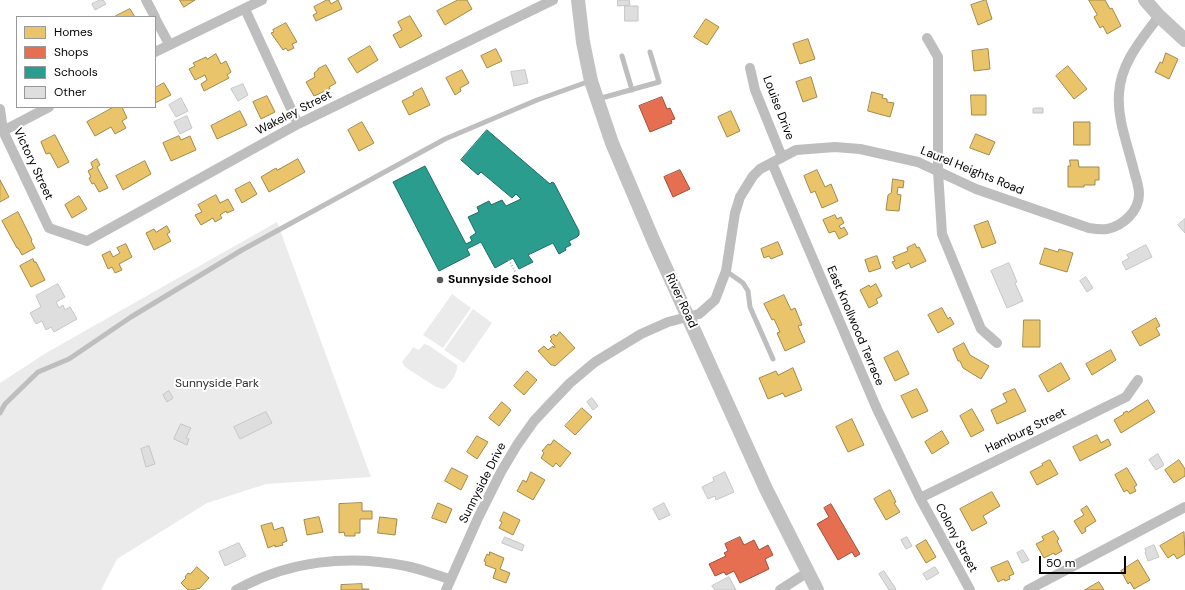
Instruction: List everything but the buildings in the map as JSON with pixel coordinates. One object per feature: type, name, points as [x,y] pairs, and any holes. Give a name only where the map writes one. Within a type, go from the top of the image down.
[{"type":"main road","name":"River Road","points":[[578,0],[583,42],[591,81],[612,143],[654,242],[766,489],[817,590]]},
{"type":"main road","points":[[1145,0],[1159,16],[1185,40]]},
{"type":"street","points":[[146,0],[154,16]]},
{"type":"street","points":[[156,51],[168,44],[246,9],[262,0]]},
{"type":"street","name":"Wakeley Street","points":[[49,228],[86,241],[298,124],[553,0]]},
{"type":"street","points":[[246,9],[298,124]]},
{"type":"street","name":"Laurel Heights Road","points":[[689,318],[699,314],[715,300],[726,271],[735,213],[740,197],[752,176],[760,169],[796,150],[835,147],[860,149],[918,162],[976,189],[1089,228],[1105,230],[1119,225],[1130,216],[1134,210],[1139,192],[1122,128],[1119,108],[1119,93],[1122,77],[1127,62],[1159,16]]},
{"type":"street","points":[[156,19],[168,44]]},
{"type":"street","points":[[927,38],[938,58],[938,172],[942,234],[981,329],[997,343]]},
{"type":"street","name":"Louise Drive","points":[[750,68],[755,90],[782,157]]},
{"type":"street","name":"Victory Street","points":[[0,108],[3,131],[49,228]]},
{"type":"street","points":[[3,131],[47,108]]},
{"type":"street","name":"East Knollwood Terrace","points":[[772,163],[877,409],[920,498]]},
{"type":"street","name":"Sunnyside Drive","points":[[446,590],[501,472],[517,445],[534,421],[570,383],[595,362],[641,334],[668,322],[689,318]]},
{"type":"street","name":"Hamburg Street","points":[[920,498],[1126,397],[1138,380]]},
{"type":"street","name":"Colony Street","points":[[920,498],[970,590]]},
{"type":"street","points":[[1028,590],[1185,507]]},
{"type":"street","points":[[236,590],[269,574],[290,568],[313,563],[341,560],[386,562],[450,579]]},
{"type":"street","points":[[780,590],[808,572]]},
{"type":"lane","points":[[597,100],[659,82],[650,52]]},
{"type":"lane","points":[[622,56],[632,90]]},
{"type":"lane","points":[[0,413],[5,404],[38,372],[69,359],[131,317],[242,250],[445,139],[537,100],[591,81]]},
{"type":"lane","points":[[726,271],[743,283],[748,291],[750,307],[773,359]]},
{"type":"path","points":[[509,260],[517,275]]},
{"type":"green space","name":"Sunnyside Park","points":[[277,222],[371,477],[266,484],[207,503],[117,559],[101,590],[0,590],[0,383],[46,353]]},
{"type":"green space","points":[[452,294],[471,308],[443,348],[423,335]]},
{"type":"green space","points":[[473,309],[492,323],[464,363],[444,350]]},
{"type":"green space","points":[[424,344],[428,345],[457,365],[453,378],[444,389],[436,387],[405,367],[402,362],[413,347],[419,350]]},
{"type":"place","name":"Sunnyside School","points":[[440,280]]}]
